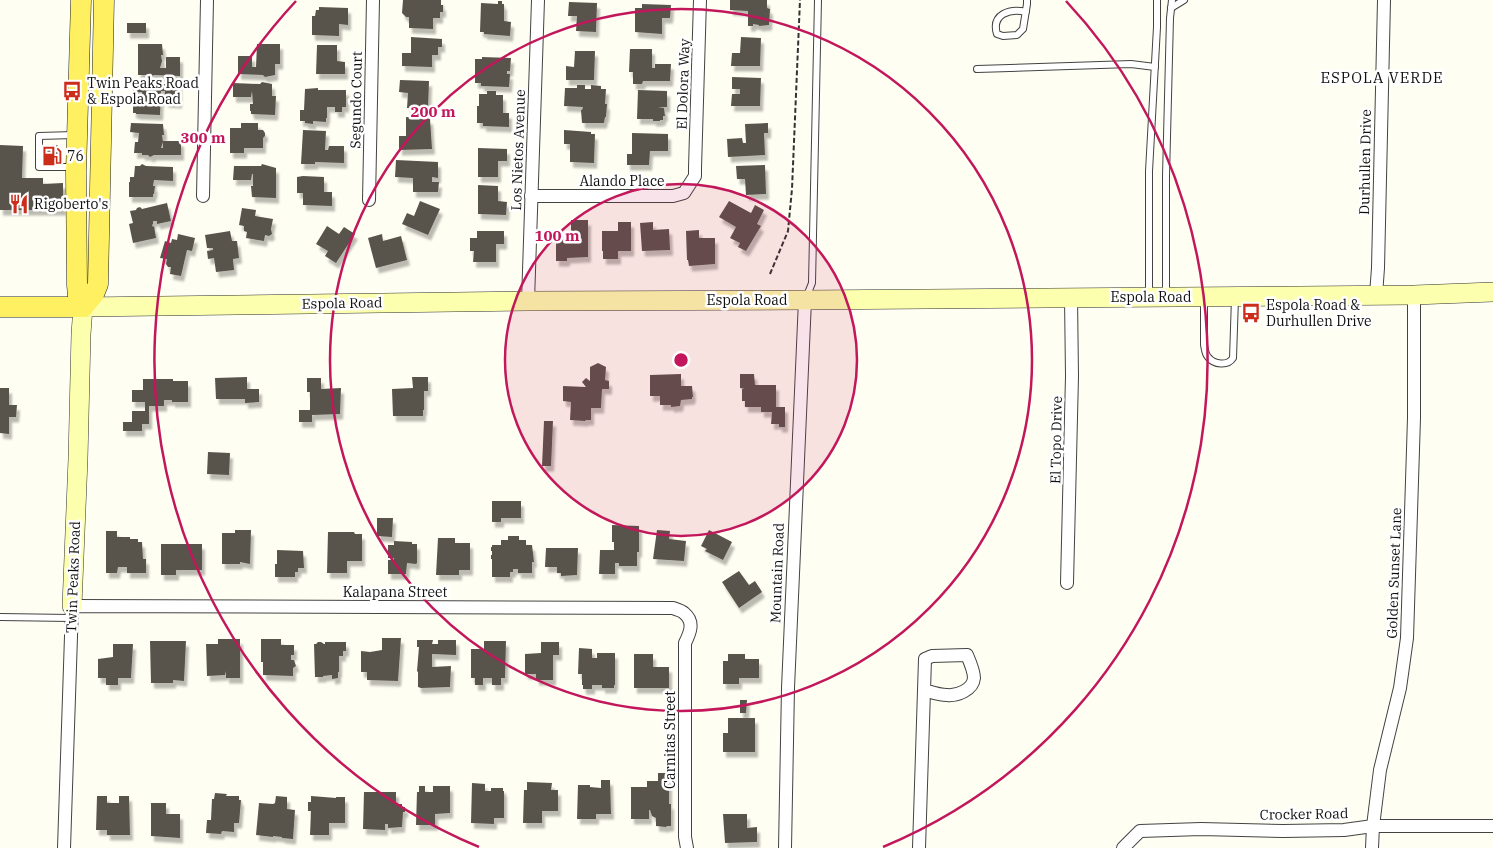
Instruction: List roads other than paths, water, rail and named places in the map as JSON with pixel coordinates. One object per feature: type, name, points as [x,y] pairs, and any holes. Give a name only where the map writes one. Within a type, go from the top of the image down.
[{"type":"main road","name":"Twin Peaks Road","points":[[72,612],[78,460],[80,339],[83,306],[78,296],[77,285],[77,135],[81,0]]},
{"type":"main road","points":[[83,306],[94,294],[98,284],[104,0]]},
{"type":"main road","name":"Espola Road","points":[[0,307],[528,301],[1414,295],[1493,292]]},
{"type":"street","points":[[203,196],[207,0]]},
{"type":"street","name":"Segundo Court","points":[[369,200],[373,0]]},
{"type":"street","name":"Los Nietos Avenue","points":[[528,301],[538,0]]},
{"type":"street","name":"El Dolora Way","points":[[695,168],[700,0]]},
{"type":"street","name":"Durhullen Drive","points":[[1376,295],[1379,248],[1384,0]]},
{"type":"street","name":"Alando Place","points":[[531,196],[673,196],[684,193],[695,176],[695,168]]},
{"type":"street","name":"Golden Sunset Lane","points":[[1372,848],[1380,770],[1400,688],[1407,638],[1414,418],[1414,295]]},
{"type":"street","name":"El Topo Drive","points":[[1067,583],[1072,376],[1071,297]]},
{"type":"street","name":"Mountain Road","points":[[785,848],[788,688],[805,300]]},
{"type":"street","name":"Kalapana Street","points":[[72,612],[673,608],[684,613],[691,623],[690,633],[684,643]]},
{"type":"street","name":"Twin Peaks Road","points":[[64,848],[72,612]]},
{"type":"street","name":"Carnitas Street","points":[[684,643],[686,843]]},
{"type":"street","points":[[919,848],[924,690]]},
{"type":"street","name":"Crocker Road","points":[[1123,848],[1140,831],[1201,829],[1283,831],[1336,830],[1373,826],[1493,826]]},
{"type":"lane","points":[[805,300],[812,283],[818,0]]},
{"type":"lane","points":[[1026,12],[1015,9],[1002,14],[996,20],[996,34],[1003,36],[1017,35],[1023,29],[1026,12],[1027,0]]},
{"type":"lane","points":[[1157,0],[1149,171],[1158,297]]},
{"type":"lane","points":[[1158,297],[1166,176],[1172,0]]},
{"type":"lane","points":[[1171,8],[1184,0]]},
{"type":"lane","points":[[977,69],[1131,64],[1155,66]]},
{"type":"lane","points":[[77,135],[39,136],[39,167],[77,167]]},
{"type":"lane","points":[[1204,297],[1204,345],[1206,352],[1212,361],[1228,364],[1233,358],[1235,296]]},
{"type":"lane","points":[[0,617],[72,612]]},
{"type":"place","name":"Twin Peaks Road & Espola Road","points":[[72,91]]},
{"type":"place","name":"76","points":[[52,156]]},
{"type":"place","name":"Rigoberto's","points":[[19,204]]},
{"type":"place","name":"Espola Road & Durhullen Drive","points":[[1251,313]]},
{"type":"district","name":"ESPOLA VERDE","points":[[1382,78]]}]
